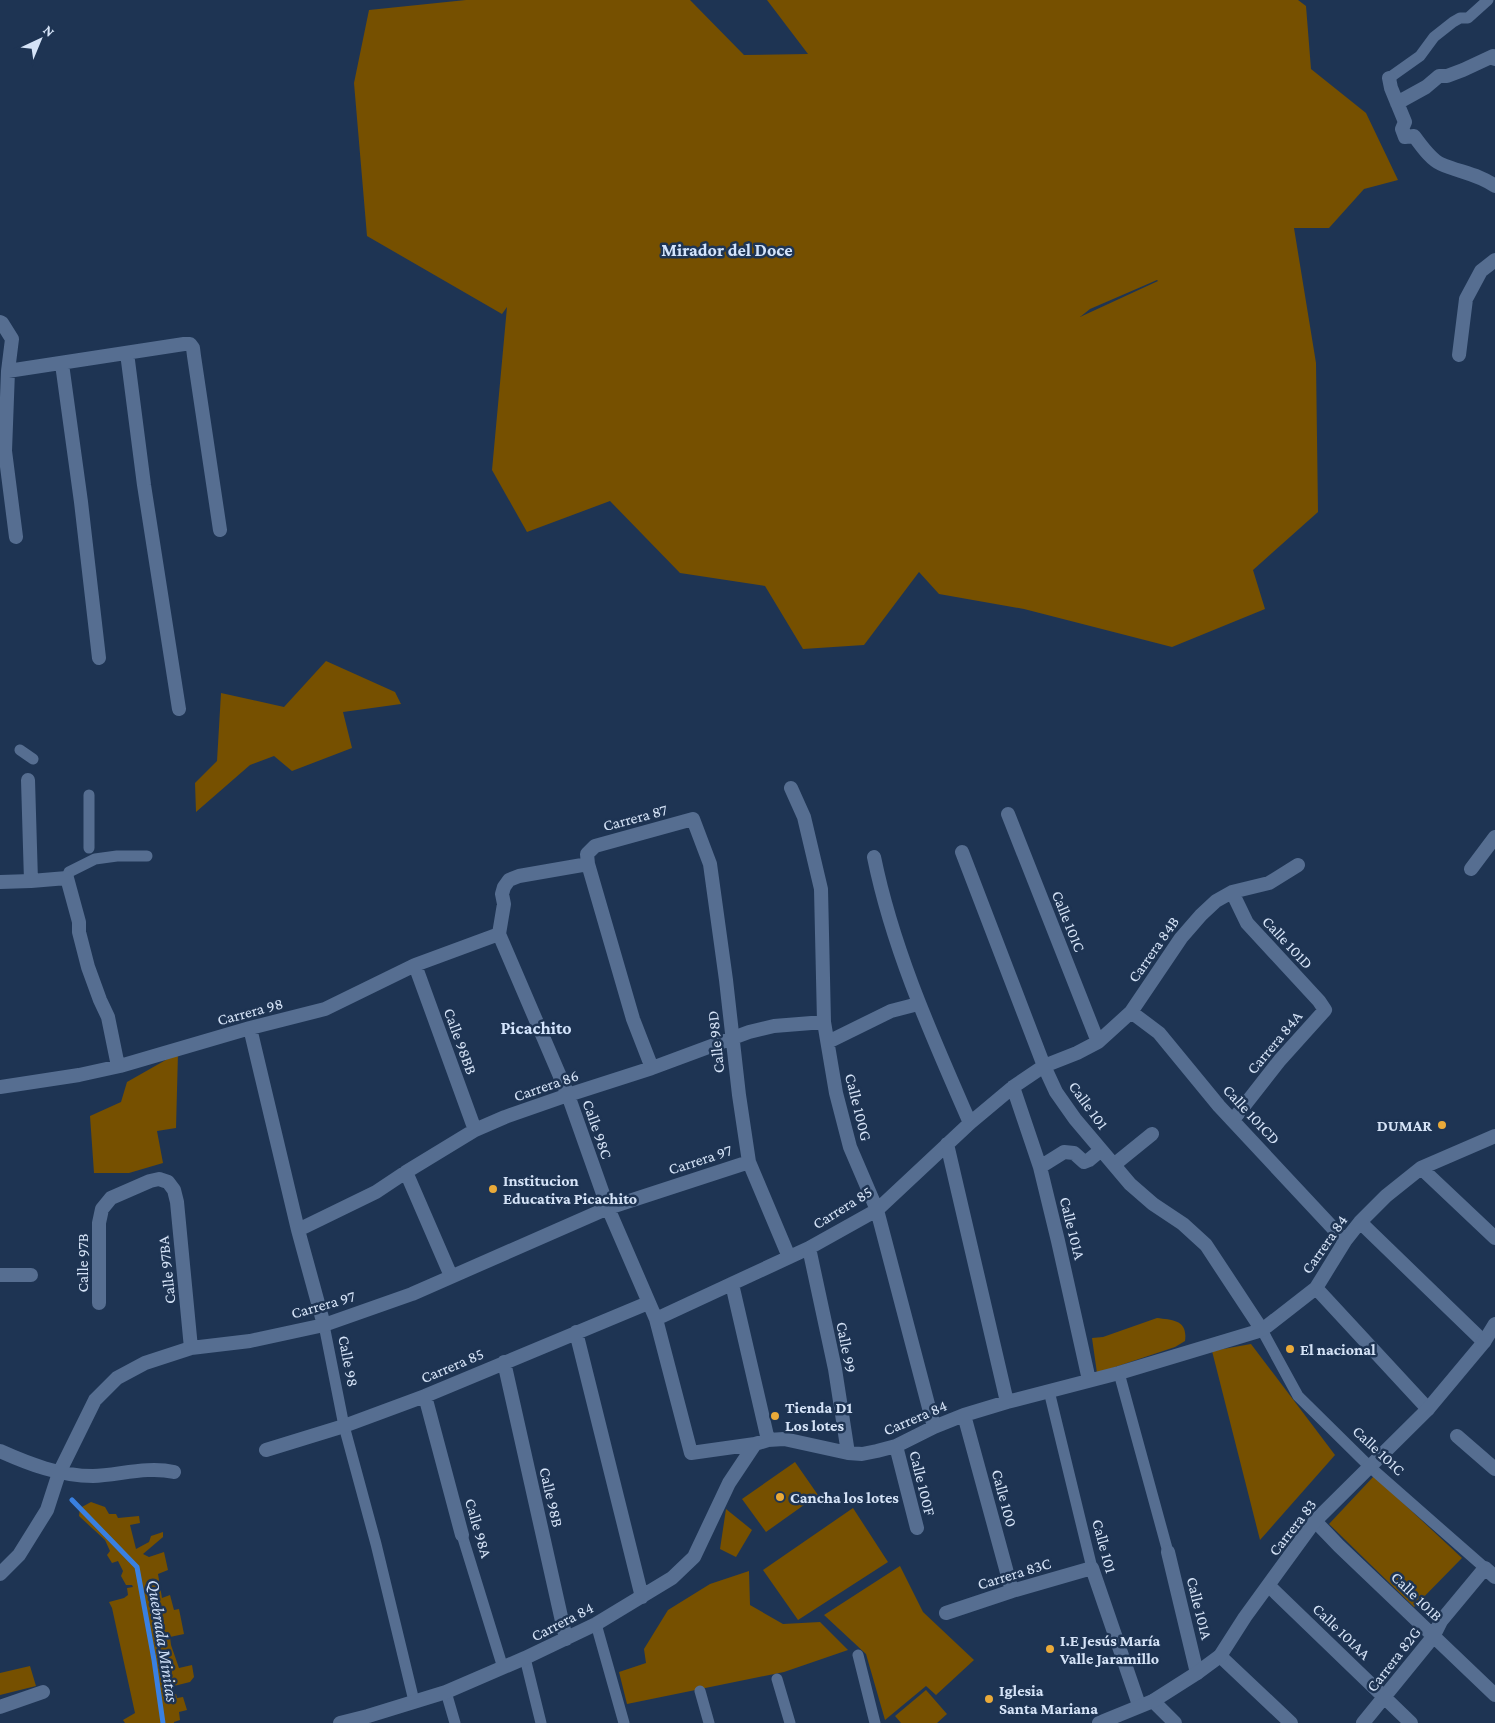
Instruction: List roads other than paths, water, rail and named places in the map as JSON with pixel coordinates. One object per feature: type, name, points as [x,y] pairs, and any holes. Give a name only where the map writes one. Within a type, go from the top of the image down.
[{"type":"street","points":[[1488,0],[1468,18],[1460,18],[1453,22],[1434,37],[1420,56],[1389,78],[1405,122],[1402,129],[1406,137],[1414,136],[1440,164],[1486,180],[1495,186]]},
{"type":"street","points":[[1397,103],[1426,87],[1439,76],[1447,76],[1493,56],[1495,60]]},
{"type":"street","points":[[1459,355],[1466,299],[1481,271],[1495,260]]},
{"type":"street","points":[[0,322],[12,339],[8,371],[5,451],[16,537]]},
{"type":"street","points":[[8,371],[190,344],[193,348],[220,530]]},
{"type":"street","points":[[127,353],[144,486],[179,709]]},
{"type":"street","points":[[62,364],[81,502],[99,658]]},
{"type":"street","points":[[20,750],[33,759]]},
{"type":"street","points":[[28,780],[31,881]]},
{"type":"street","name":"Calle 100G","points":[[791,788],[804,817],[821,889],[824,1022],[836,1094],[850,1147],[877,1210],[934,1427]]},
{"type":"street","points":[[89,848],[90,795]]},
{"type":"street","name":"Calle 101C","points":[[1008,814],[1098,1042]]},
{"type":"street","name":"Carrera 87","points":[[588,864],[587,854],[594,846],[693,819]]},
{"type":"street","name":"Calle 98D","points":[[693,819],[710,864],[749,1162],[789,1257]]},
{"type":"street","points":[[1471,869],[1495,836]]},
{"type":"street","name":"Calle 101","points":[[962,852],[1044,1066],[1056,1092],[1075,1119],[1130,1184],[1153,1204],[1183,1224],[1206,1245],[1262,1330]]},
{"type":"street","points":[[118,1066],[108,1017],[88,967],[79,932],[79,922],[67,878],[69,872],[95,859],[117,856],[147,856]]},
{"type":"street","points":[[874,857],[882,897],[918,1004],[970,1123]]},
{"type":"street","points":[[499,934],[504,904],[502,894],[509,880],[520,876],[588,864],[633,1019],[652,1068]]},
{"type":"street","name":"Carrera 84B","points":[[1044,1066],[1077,1053],[1098,1042],[1131,1012],[1181,938],[1216,901],[1232,892],[1270,883],[1298,865]]},
{"type":"street","points":[[0,882],[67,878]]},
{"type":"street","name":"Calle 101D","points":[[1232,892],[1247,923],[1319,1001],[1324,1010]]},
{"type":"street","name":"Carrera 98","points":[[0,1087],[79,1075],[118,1066],[250,1028],[325,1009],[415,964],[499,934]]},
{"type":"street","name":"Calle 98C","points":[[499,934],[568,1095],[608,1208],[656,1319],[691,1453],[762,1442]]},
{"type":"street","name":"Calle 98BB","points":[[415,964],[475,1130]]},
{"type":"street","points":[[828,1042],[891,1011],[918,1004]]},
{"type":"street","name":"Carrera 84A","points":[[1233,1120],[1280,1060],[1324,1010]]},
{"type":"street","name":"Calle 101CD","points":[[1131,1012],[1160,1033],[1219,1106],[1346,1242]]},
{"type":"street","name":"Carrera 86","points":[[298,1230],[376,1192],[475,1130],[568,1095],[652,1068],[733,1038],[774,1026],[824,1022]]},
{"type":"street","name":"Calle 98","points":[[250,1028],[298,1230],[324,1325],[344,1426],[376,1544],[414,1701]]},
{"type":"street","name":"Carrera 85","points":[[656,1319],[809,1248],[877,1210],[970,1123],[1013,1087],[1044,1066]]},
{"type":"street","name":"Calle 101A","points":[[1013,1087],[1040,1168],[1090,1380]]},
{"type":"street","points":[[1115,1164],[1152,1134]]},
{"type":"street","name":"Carrera 84","points":[[340,1723],[369,1720],[414,1701],[446,1692],[503,1668],[596,1624],[672,1578],[694,1557],[728,1483],[762,1442],[784,1439],[848,1453],[862,1454],[896,1446],[934,1427],[964,1415],[1119,1373],[1262,1330],[1316,1288],[1360,1222],[1386,1196],[1421,1168],[1495,1136]]},
{"type":"street","points":[[947,1144],[1007,1402]]},
{"type":"street","points":[[1040,1168],[1064,1152],[1074,1153],[1084,1162],[1101,1150]]},
{"type":"street","name":"Carrera 97","points":[[0,1574],[18,1555],[47,1510],[59,1473],[95,1400],[117,1378],[145,1363],[191,1348],[250,1341],[324,1325],[412,1294],[608,1208],[749,1162]]},
{"type":"street","points":[[1421,1168],[1495,1238]]},
{"type":"street","points":[[406,1172],[451,1276]]},
{"type":"street","name":"Calle 97B","points":[[100,1303],[99,1223],[102,1209],[111,1198],[150,1181],[159,1179],[168,1182],[174,1190]]},
{"type":"street","name":"Calle 97BA","points":[[174,1190],[177,1202],[191,1348]]},
{"type":"street","points":[[1360,1222],[1484,1342]]},
{"type":"street","name":"Calle 99","points":[[809,1248],[834,1369],[848,1453]]},
{"type":"street","points":[[0,1275],[31,1276]]},
{"type":"street","points":[[732,1284],[762,1442]]},
{"type":"street","points":[[1316,1288],[1428,1409]]},
{"type":"street","name":"Carrera 85","points":[[266,1450],[344,1426],[425,1396],[648,1303]]},
{"type":"street","name":"Carrera 83","points":[[1099,1723],[1146,1703],[1198,1673],[1220,1656],[1245,1617],[1315,1522],[1428,1409],[1484,1342],[1495,1324]]},
{"type":"street","name":"Calle 101C","points":[[1262,1330],[1298,1396],[1370,1467],[1490,1573]]},
{"type":"street","points":[[576,1332],[642,1597]]},
{"type":"street","name":"Calle 98B","points":[[504,1362],[566,1639]]},
{"type":"street","points":[[1119,1373],[1168,1552]]},
{"type":"street","name":"Calle 101","points":[[1049,1391],[1092,1568],[1146,1703],[1175,1723]]},
{"type":"street","name":"Calle 98A","points":[[425,1396],[462,1535],[503,1668]]},
{"type":"street","name":"Calle 100","points":[[964,1415],[1012,1591]]},
{"type":"street","points":[[1457,1436],[1495,1469]]},
{"type":"street","name":"Calle 100F","points":[[896,1446],[917,1528]]},
{"type":"street","points":[[0,1451],[59,1473],[92,1476],[144,1471],[174,1472]]},
{"type":"street","name":"Calle 101B","points":[[1315,1522],[1495,1696]]},
{"type":"street","name":"Calle 101A","points":[[1168,1552],[1198,1673]]},
{"type":"street","name":"Carrera 83C","points":[[946,1613],[1012,1591],[1092,1568]]},
{"type":"street","name":"Carrera 82G","points":[[1363,1723],[1434,1637],[1441,1621],[1490,1573]]},
{"type":"street","name":"Calle 101AA","points":[[1269,1586],[1411,1723]]},
{"type":"street","points":[[596,1624],[624,1723]]},
{"type":"street","points":[[858,1655],[875,1723]]},
{"type":"street","name":"Calle 101A","points":[[1220,1656],[1291,1723]]},
{"type":"street","points":[[525,1658],[540,1723]]},
{"type":"street","points":[[777,1679],[790,1723]]},
{"type":"street","points":[[700,1691],[709,1723]]},
{"type":"street","points":[[0,1707],[43,1692]]},
{"type":"street","points":[[446,1692],[455,1723]]},
{"type":"waterway","name":"Quebrada Minitas","points":[[72,1500],[137,1567],[163,1723]]},
{"type":"place","name":"DUMAR","points":[[1442,1125]]},
{"type":"place","name":"Institucion Educativa Picachito","points":[[493,1189]]},
{"type":"place","name":"El nacional","points":[[1290,1349]]},
{"type":"place","name":"Tienda D1 Los lotes","points":[[775,1416]]},
{"type":"place","name":"Cancha los lotes","points":[[780,1497]]},
{"type":"place","name":"I.E Jesús María Valle Jaramillo","points":[[1050,1649]]},
{"type":"place","name":"Iglesia Santa Mariana","points":[[989,1699]]},
{"type":"district","name":"Mirador del Doce","points":[[727,250]]},
{"type":"district","name":"Picachito","points":[[536,1028]]}]
